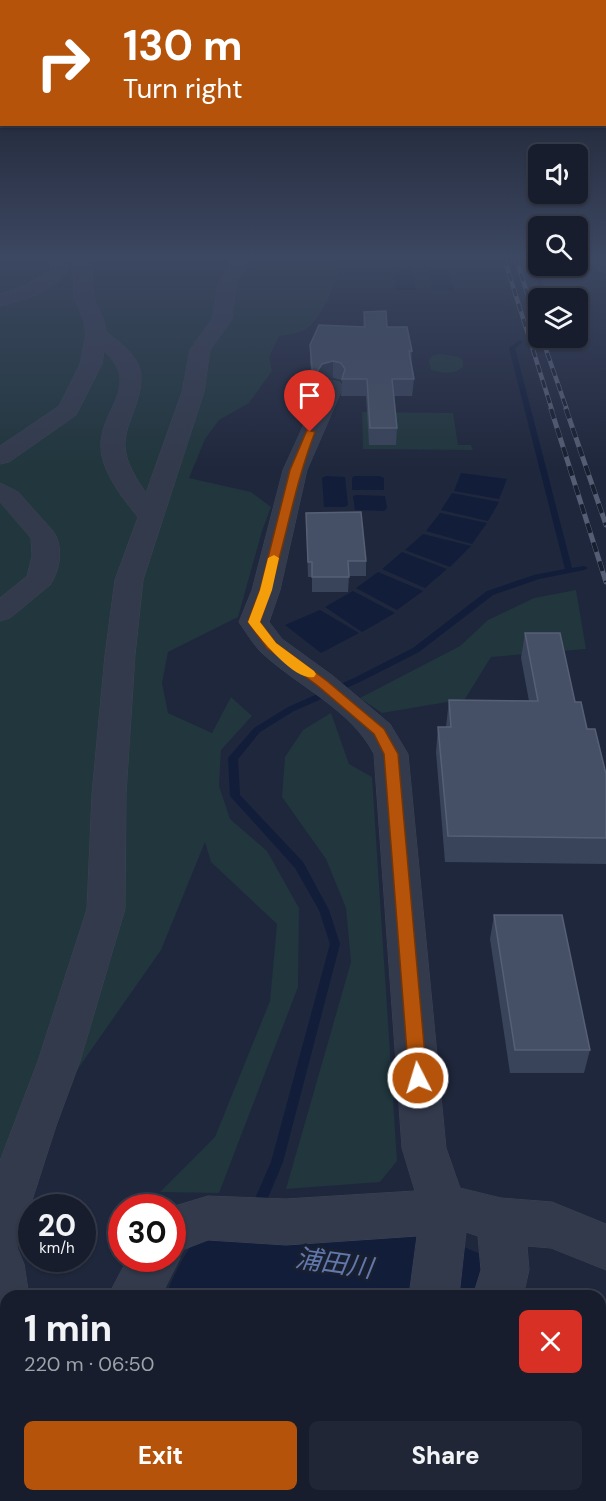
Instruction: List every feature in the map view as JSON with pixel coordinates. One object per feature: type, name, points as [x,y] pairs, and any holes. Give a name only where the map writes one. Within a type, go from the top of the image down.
[{"type":"street","points":[[0,457],[68,410],[92,364],[95,328]]},
{"type":"street","points":[[0,1232],[34,1126],[59,1061],[106,909],[109,794],[120,655],[129,580],[193,392],[200,350],[216,328]]},
{"type":"street","points":[[96,335],[113,347],[130,369],[132,380],[117,424],[113,448],[118,464],[139,505],[150,514]]},
{"type":"street","points":[[332,387],[295,470],[266,590],[254,622],[271,645],[365,718],[379,732],[391,754],[424,1148],[439,1255]]},
{"type":"street","points":[[0,491],[9,497],[44,537],[46,556],[40,579],[0,612]]},
{"type":"street","points":[[439,1255],[465,1210],[501,1221],[552,1225],[606,1247]]},
{"type":"street","points":[[186,1230],[208,1218],[286,1222],[439,1255]]},
{"type":"street","points":[[501,1221],[501,1283]]},
{"type":"street","points":[[0,1264],[2,1290]]},
{"type":"street","points":[[137,1290],[148,1272]]},
{"type":"shaded area","points":[[0,328],[307,328],[293,334],[279,336],[269,357],[272,371],[249,403],[219,420],[205,439],[189,478],[251,492],[271,507],[238,617],[168,652],[162,683],[168,713],[212,733],[231,697],[252,716],[221,750],[219,786],[230,819],[267,851],[299,908],[298,987],[219,1193],[160,1192],[215,1137],[270,1001],[277,924],[211,862],[205,842],[161,950],[0,1180]]},
{"type":"shaded area","points":[[433,355],[459,357],[463,361],[463,367],[448,373],[431,370],[429,360]]},
{"type":"shaded area","points":[[362,412],[453,413],[458,445],[471,445],[473,450],[363,449]]},
{"type":"shaded area","points":[[576,590],[586,649],[491,657],[465,699],[382,713],[360,698],[460,646],[488,620],[534,598]]},
{"type":"shaded area","points":[[331,713],[349,764],[372,777],[397,1161],[380,1182],[286,1189],[351,962],[346,908],[326,859],[282,797],[285,757],[303,730]]},
{"type":"shaded area","points":[[231,1242],[189,1290],[167,1290],[178,1272],[186,1272],[186,1259],[194,1246]]},
{"type":"water","points":[[461,473],[507,479],[499,499],[454,491]]},
{"type":"water","points":[[326,476],[345,477],[348,505],[324,507],[322,478]]},
{"type":"water","points":[[354,476],[380,476],[384,478],[384,490],[352,490]]},
{"type":"water","points":[[452,493],[499,502],[488,521],[441,510]]},
{"type":"water","points":[[353,496],[385,496],[387,508],[384,511],[355,510]]},
{"type":"water","points":[[440,513],[487,523],[472,544],[426,531]]},
{"type":"water","points":[[423,534],[471,546],[450,567],[405,550]]},
{"type":"water","points":[[402,552],[447,569],[425,588],[382,569]]},
{"type":"water","points":[[378,572],[423,591],[397,610],[356,588]]},
{"type":"water","points":[[353,591],[395,613],[362,632],[325,607]]},
{"type":"water","points":[[320,610],[359,633],[321,653],[285,625]]},
{"type":"building","points":[[318,328],[407,328],[414,379],[392,379],[397,428],[370,428],[367,379],[342,379],[345,369],[341,363],[333,361],[322,364],[313,378],[310,345]]},
{"type":"building","points":[[361,512],[366,561],[348,561],[349,577],[312,577],[312,562],[308,562],[306,513]]},
{"type":"building","points":[[525,633],[560,633],[575,702],[581,702],[587,729],[595,729],[606,774],[606,838],[448,836],[438,727],[451,727],[449,700],[538,701]]},
{"type":"building","points":[[494,915],[562,915],[590,1050],[515,1050]]},
{"type":"waterway","points":[[520,342],[512,348],[569,570]]},
{"type":"waterway","points":[[257,1208],[277,1162],[335,944],[324,910],[299,865],[235,796],[233,758],[257,730],[291,709],[357,680],[416,650],[490,593],[537,577],[584,568]]},
{"type":"waterway","points":[[236,1258],[247,1231]]},
{"type":"waterway","name":"浦田川","points":[[213,1290],[236,1258],[254,1254],[321,1258],[445,1282],[462,1290]]},
{"type":"railway","points":[[526,328],[552,410]]},
{"type":"railway","points":[[545,348],[567,410]]},
{"type":"railway","points":[[551,409],[606,582]]},
{"type":"railway","points":[[566,409],[606,525]]},
{"type":"slow traffic","points":[[274,558],[266,590],[254,622],[271,645],[310,674]]},
{"type":"route","points":[[310,432],[295,470],[266,590],[254,622],[271,645],[365,718],[379,732],[391,754],[418,1078]]}]
